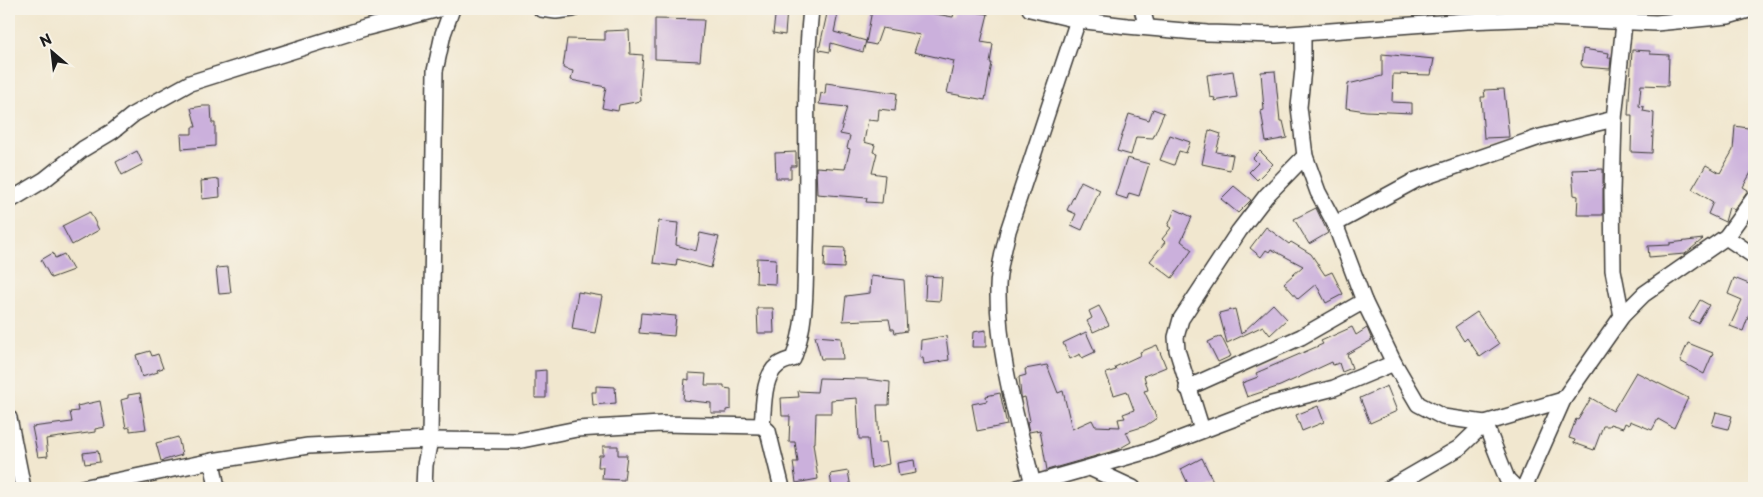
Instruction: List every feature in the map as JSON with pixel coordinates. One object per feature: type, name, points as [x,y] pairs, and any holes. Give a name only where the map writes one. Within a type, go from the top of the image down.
[{"type":"street","points":[[9,201],[44,180],[83,149],[134,114],[190,83],[365,28],[439,9]]},
{"type":"street","points":[[424,488],[425,465],[430,440],[435,71],[442,34],[452,9]]},
{"type":"street","points":[[541,9],[556,11],[573,9]]},
{"type":"street","points":[[762,426],[766,386],[778,364],[793,359],[801,335],[805,295],[808,75],[811,9]]},
{"type":"street","points":[[1030,9],[1078,20],[1207,33],[1303,34],[1466,21],[1515,14],[1548,18],[1623,16],[1656,23],[1728,16],[1752,9]]},
{"type":"street","points":[[1142,9],[1147,27]]},
{"type":"street","points":[[1622,316],[1613,270],[1614,119],[1623,16]]},
{"type":"street","points":[[1033,484],[1011,396],[999,327],[998,286],[1000,262],[1008,232],[1078,20]]},
{"type":"street","points":[[1303,34],[1304,69],[1299,107],[1305,156],[1318,192],[1335,224],[1364,301],[1394,363],[1418,404],[1444,417],[1485,424]]},
{"type":"street","points":[[1335,224],[1416,180],[1540,137],[1614,119]]},
{"type":"street","points":[[1202,430],[1187,388],[1176,337],[1181,319],[1238,231],[1266,196],[1305,156]]},
{"type":"street","points":[[1524,488],[1563,400],[1622,316],[1644,294],[1726,237],[1754,198]]},
{"type":"street","points":[[1726,237],[1754,256]]},
{"type":"street","points":[[1187,388],[1301,337],[1364,301]]},
{"type":"street","points":[[1018,488],[1152,450],[1272,404],[1334,388],[1394,363]]},
{"type":"street","points":[[1390,488],[1459,448],[1485,424],[1563,400]]},
{"type":"street","points":[[9,418],[23,488]]},
{"type":"street","points":[[82,488],[212,461],[308,446],[430,440],[517,441],[577,429],[661,424],[762,426],[768,431],[782,488]]},
{"type":"street","points":[[1485,424],[1507,479],[1516,488]]},
{"type":"street","points":[[212,461],[217,488]]},
{"type":"street","points":[[1090,468],[1133,488]]},
{"type":"building","points":[[776,9],[787,9],[785,35],[773,33]]},
{"type":"building","points":[[828,9],[839,9],[834,32],[866,41],[863,52],[831,43],[830,52],[819,50]]},
{"type":"building","points":[[888,9],[907,9],[953,17],[955,9],[988,14],[981,42],[993,44],[990,63],[992,63],[985,100],[947,93],[954,61],[914,52],[920,35],[882,28],[876,45],[866,43],[872,10],[888,13]]},
{"type":"building","points":[[655,19],[704,20],[700,61],[655,59]]},
{"type":"building","points":[[629,30],[630,54],[643,55],[641,101],[619,105],[618,111],[602,108],[606,87],[571,80],[573,71],[563,68],[567,39],[605,40],[605,31]]},
{"type":"building","points":[[1583,49],[1609,53],[1608,58],[1611,58],[1610,69],[1583,67],[1581,64]]},
{"type":"building","points":[[1632,50],[1650,51],[1650,54],[1669,55],[1668,86],[1641,85],[1639,106],[1644,107],[1643,111],[1654,113],[1652,153],[1631,152],[1632,115],[1628,115]]},
{"type":"building","points":[[1382,54],[1434,59],[1431,75],[1393,74],[1392,102],[1412,103],[1412,113],[1346,108],[1348,84],[1382,76]]},
{"type":"building","points":[[1233,71],[1237,97],[1214,101],[1215,98],[1210,97],[1207,75]]},
{"type":"building","points":[[1275,71],[1280,121],[1283,121],[1287,138],[1266,142],[1261,111],[1264,110],[1261,72]]},
{"type":"building","points":[[826,83],[897,93],[895,111],[879,109],[878,121],[868,120],[864,142],[875,145],[873,152],[877,153],[872,173],[885,175],[882,203],[866,202],[867,198],[817,194],[816,167],[845,169],[850,149],[847,148],[850,136],[840,134],[847,107],[819,104],[821,93],[825,94]]},
{"type":"building","points":[[1504,89],[1509,137],[1484,138],[1481,97],[1485,97],[1484,90]]},
{"type":"building","points":[[211,106],[212,123],[215,123],[215,146],[182,149],[181,134],[192,134],[192,127],[196,127],[191,108]]},
{"type":"building","points":[[1153,109],[1164,113],[1153,138],[1136,137],[1131,155],[1117,151],[1129,114],[1149,120]]},
{"type":"building","points":[[1735,126],[1754,129],[1754,167],[1743,187],[1748,190],[1734,210],[1729,207],[1725,222],[1708,214],[1713,202],[1692,189],[1706,165],[1720,173],[1733,150]]},
{"type":"building","points":[[1209,130],[1221,134],[1216,152],[1233,155],[1230,170],[1202,164]]},
{"type":"building","points":[[1170,135],[1190,142],[1186,153],[1179,151],[1174,165],[1160,160]]},
{"type":"building","points":[[137,151],[143,164],[122,175],[116,162]]},
{"type":"building","points":[[1260,151],[1273,164],[1257,180],[1249,172],[1258,163],[1253,158]]},
{"type":"building","points":[[796,152],[796,166],[791,166],[791,178],[776,178],[775,153]]},
{"type":"building","points":[[1127,158],[1149,164],[1139,196],[1129,193],[1127,199],[1115,195]]},
{"type":"building","points":[[1603,169],[1603,215],[1577,215],[1578,196],[1574,195],[1572,170]]},
{"type":"building","points":[[219,179],[220,197],[202,199],[201,181]]},
{"type":"building","points":[[1081,181],[1100,190],[1082,230],[1071,225],[1076,214],[1067,210]]},
{"type":"building","points":[[1234,186],[1251,200],[1238,213],[1221,199]]},
{"type":"building","points":[[1316,208],[1328,233],[1309,244],[1294,219]]},
{"type":"building","points":[[1175,209],[1192,217],[1181,241],[1192,250],[1172,278],[1150,261],[1165,242],[1162,239],[1171,228],[1168,226]]},
{"type":"building","points":[[90,212],[99,230],[72,245],[62,226]]},
{"type":"building","points":[[659,221],[678,223],[676,245],[696,251],[700,233],[719,237],[711,268],[677,259],[676,266],[653,263]]},
{"type":"building","points":[[1266,227],[1289,244],[1291,242],[1311,254],[1325,275],[1332,272],[1343,294],[1326,303],[1316,284],[1298,299],[1284,283],[1303,266],[1271,249],[1269,252],[1266,250],[1261,257],[1250,248]]},
{"type":"building","points":[[1703,239],[1685,254],[1649,257],[1648,246],[1670,245],[1670,243]]},
{"type":"building","points":[[825,247],[845,248],[844,268],[824,267]]},
{"type":"building","points":[[53,253],[55,258],[64,254],[73,270],[51,278],[41,260]]},
{"type":"building","points":[[757,258],[776,259],[775,284],[756,283]]},
{"type":"building","points":[[228,267],[231,293],[219,294],[216,268]]},
{"type":"building","points":[[871,276],[904,280],[907,331],[895,333],[894,329],[891,329],[889,319],[843,321],[846,296],[870,293]]},
{"type":"building","points":[[926,276],[942,277],[940,301],[925,300]]},
{"type":"building","points":[[1734,278],[1754,286],[1754,301],[1743,331],[1730,326],[1742,300],[1728,294]]},
{"type":"building","points":[[578,292],[602,296],[595,333],[572,329]]},
{"type":"building","points":[[1700,300],[1709,305],[1698,323],[1689,319]]},
{"type":"building","points":[[1273,304],[1287,319],[1270,335],[1263,326],[1227,343],[1219,313],[1235,309],[1241,334]]},
{"type":"building","points":[[1099,306],[1109,325],[1093,332],[1087,321],[1092,318],[1089,311]]},
{"type":"building","points":[[757,308],[773,308],[774,333],[758,333]]},
{"type":"building","points":[[1477,312],[1499,344],[1480,357],[1467,338],[1464,341],[1455,327]]},
{"type":"building","points":[[641,313],[676,316],[674,336],[639,333]]},
{"type":"building","points":[[1352,327],[1356,335],[1367,328],[1372,340],[1347,354],[1352,368],[1342,372],[1339,363],[1333,365],[1332,362],[1280,386],[1247,397],[1242,383],[1258,377],[1256,373],[1323,344],[1321,341]]},
{"type":"building","points":[[986,330],[986,347],[972,347],[973,332]]},
{"type":"building","points":[[1086,332],[1095,352],[1082,358],[1080,354],[1070,359],[1063,343]]},
{"type":"building","points":[[815,336],[841,338],[843,359],[821,359]]},
{"type":"building","points":[[946,336],[949,360],[924,364],[923,358],[920,358],[921,340]]},
{"type":"building","points":[[1221,336],[1231,356],[1218,362],[1208,342]]},
{"type":"building","points":[[1688,343],[1713,353],[1704,374],[1680,361]]},
{"type":"building","points":[[1157,345],[1166,367],[1144,376],[1148,390],[1144,391],[1157,418],[1145,426],[1126,432],[1131,442],[1117,450],[1047,470],[1040,430],[1029,432],[1027,422],[1030,421],[1025,397],[1021,398],[1019,377],[1026,375],[1025,369],[1047,365],[1058,393],[1063,391],[1072,429],[1092,420],[1095,426],[1120,427],[1118,419],[1125,418],[1123,414],[1134,410],[1127,391],[1114,395],[1106,373],[1116,370],[1115,367],[1141,355],[1140,352]]},
{"type":"building","points":[[150,351],[152,356],[158,354],[163,368],[157,370],[158,372],[142,377],[136,355]]},
{"type":"building","points":[[546,370],[546,398],[535,398],[535,371]]},
{"type":"building","points":[[1636,372],[1688,398],[1674,428],[1658,419],[1652,430],[1630,421],[1629,425],[1625,423],[1623,428],[1610,424],[1609,426],[1603,426],[1594,450],[1574,443],[1575,440],[1569,438],[1576,419],[1578,420],[1591,398],[1613,411]]},
{"type":"building","points":[[689,373],[706,374],[705,385],[724,385],[724,388],[731,389],[731,409],[726,410],[726,413],[711,413],[711,403],[683,400],[685,379],[689,380]]},
{"type":"building","points":[[819,378],[866,379],[890,382],[889,405],[877,405],[879,443],[886,442],[889,464],[871,468],[868,439],[859,439],[857,398],[831,400],[831,413],[816,413],[815,443],[813,443],[818,479],[796,483],[793,462],[798,462],[795,442],[789,442],[790,416],[782,416],[781,398],[799,397],[798,391],[817,392]]},
{"type":"building","points":[[596,386],[615,387],[616,403],[593,405],[592,392],[596,392]]},
{"type":"building","points":[[1387,386],[1397,411],[1370,423],[1360,398]]},
{"type":"building","points":[[140,393],[146,429],[130,431],[130,427],[126,428],[121,400],[128,398],[128,395]]},
{"type":"building","points":[[1000,393],[1007,425],[977,431],[972,404],[987,401],[986,396]]},
{"type":"building","points":[[100,401],[105,427],[95,429],[95,432],[46,439],[48,456],[38,457],[32,427],[72,422],[70,412],[78,411],[77,406]]},
{"type":"building","points":[[1318,406],[1324,422],[1302,431],[1296,415]]},
{"type":"building","points":[[1716,412],[1732,416],[1728,429],[1712,425]]},
{"type":"building","points":[[178,437],[182,455],[161,461],[156,443]]},
{"type":"building","points":[[603,446],[618,446],[618,455],[627,455],[624,480],[602,479],[603,467],[598,467],[599,455],[603,455]]},
{"type":"building","points":[[98,451],[100,462],[85,464],[83,453]]},
{"type":"building","points":[[1202,458],[1214,483],[1204,488],[1190,488],[1181,469]]},
{"type":"building","points":[[914,460],[916,473],[899,476],[897,463]]},
{"type":"building","points":[[848,471],[851,488],[832,488],[830,474]]}]
